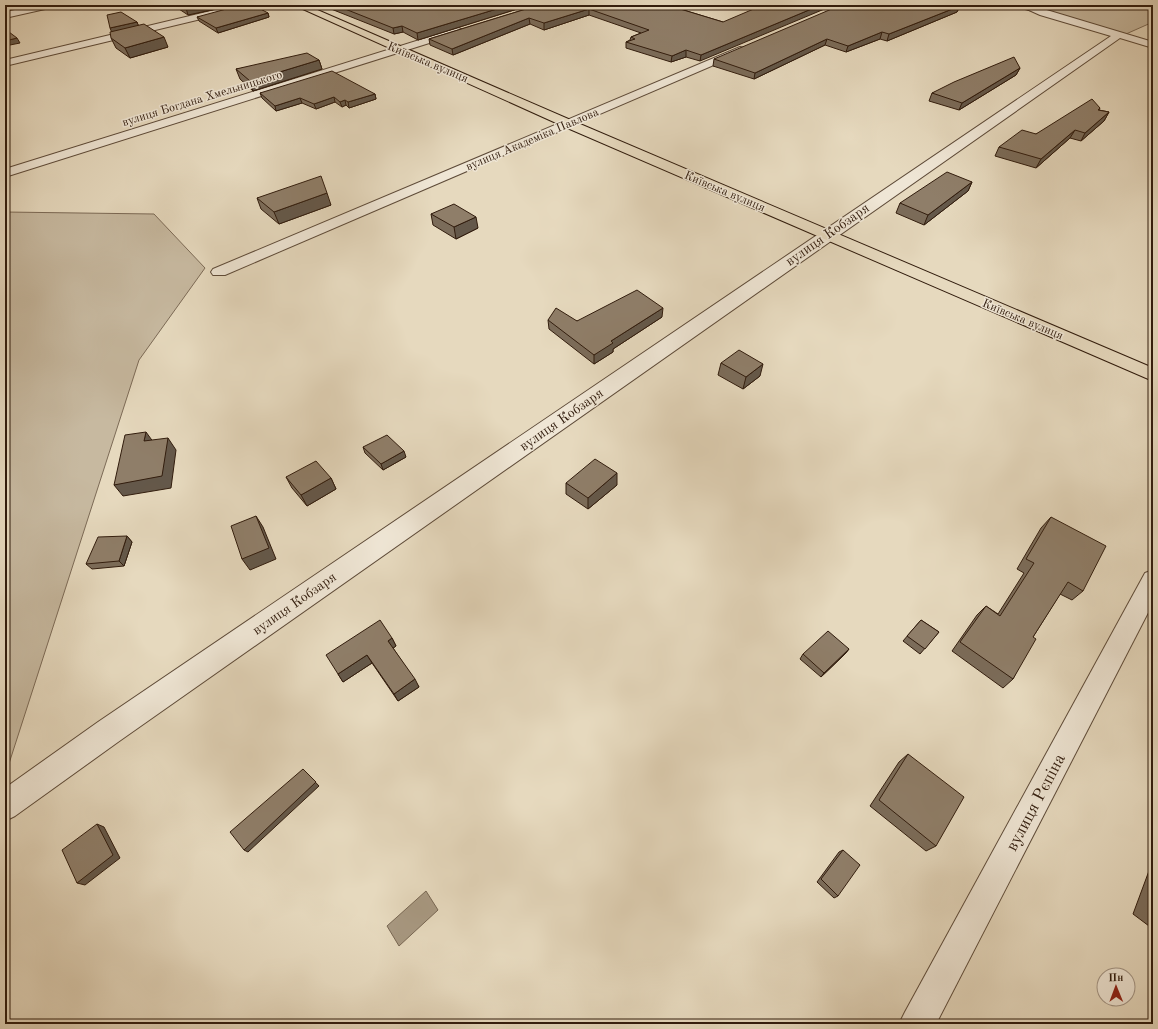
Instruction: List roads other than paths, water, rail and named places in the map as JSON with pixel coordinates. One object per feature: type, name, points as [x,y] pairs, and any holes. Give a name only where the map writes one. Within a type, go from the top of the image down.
[{"type":"highway","name":"Київська вулиця","points":[[298,5],[569,124],[1153,375]]},
{"type":"street","points":[[5,15],[51,5]]},
{"type":"street","points":[[5,62],[247,5]]},
{"type":"street","points":[[1022,5],[1043,13],[1153,45]]},
{"type":"street","name":"вулиця Богдана Хмельницького","points":[[5,173],[468,28]]},
{"type":"street","name":"вулиця Кобзаря","points":[[5,806],[108,732],[827,234],[1118,35]]},
{"type":"street","name":"вулиця Академіка Павлова","points":[[219,272],[751,46]]},
{"type":"street","name":"вулиця Рєпіна","points":[[917,1024],[1153,580]]}]
